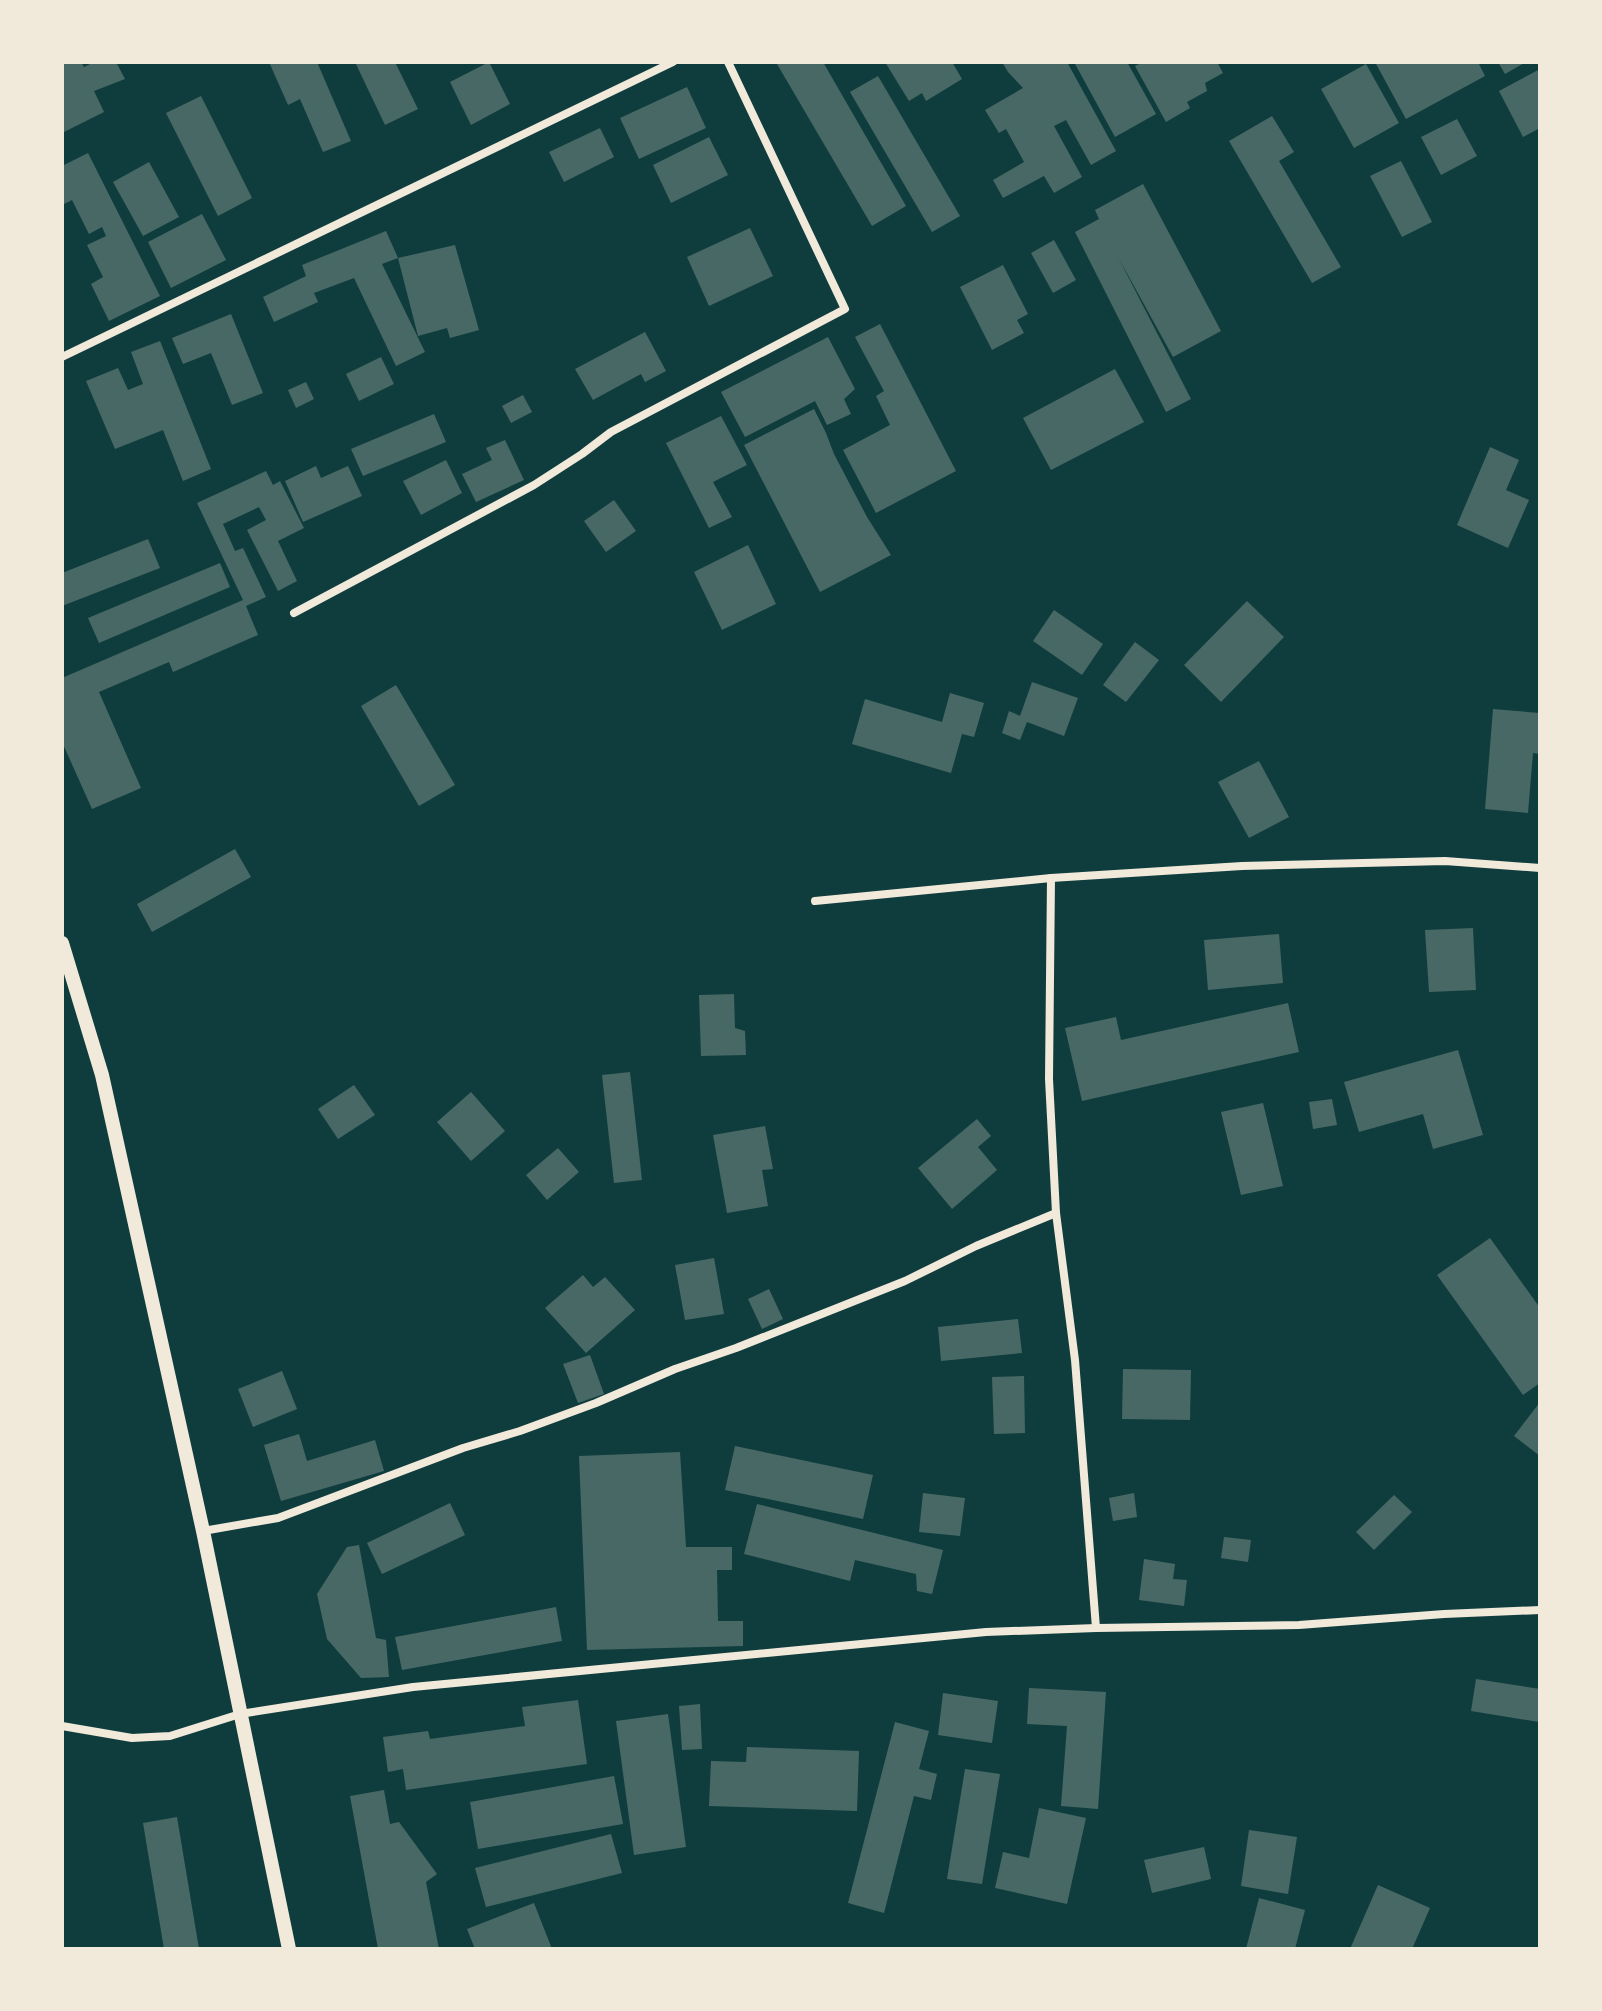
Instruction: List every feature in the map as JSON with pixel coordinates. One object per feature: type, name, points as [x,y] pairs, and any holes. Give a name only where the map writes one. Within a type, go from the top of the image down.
[{"type":"street","points":[[62,357],[673,62]]},
{"type":"street","points":[[294,613],[534,485],[611,432],[845,309],[728,62]]},
{"type":"street","points":[[815,901],[1051,878],[1242,866],[1445,861],[1540,868]]},
{"type":"street","points":[[1051,878],[1049,1079],[1056,1213],[1075,1360],[1096,1628]]},
{"type":"street","points":[[62,943],[102,1075],[203,1531],[289,1949]]},
{"type":"street","points":[[203,1531],[278,1518],[463,1448],[596,1403],[675,1369],[905,1281],[976,1246],[1056,1213]]},
{"type":"street","points":[[62,1726],[132,1738],[170,1736],[240,1714],[413,1687],[986,1632],[1299,1625],[1540,1610]]},
{"type":"building","points":[[62,62],[81,62],[84,67],[94,62],[116,62],[125,79],[94,91],[104,112],[62,133]]},
{"type":"building","points":[[269,62],[317,62],[351,141],[323,152],[300,99],[288,105]]},
{"type":"building","points":[[355,62],[395,62],[418,109],[385,125]]},
{"type":"building","points":[[489,62],[510,104],[471,125],[450,82]]},
{"type":"building","points":[[823,62],[906,206],[872,226],[777,64]]},
{"type":"building","points":[[885,62],[952,62],[962,79],[926,101],[922,93],[909,101]]},
{"type":"building","points":[[1002,62],[1067,62],[1116,151],[1091,165],[1066,120],[1054,126],[1082,177],[1054,193],[1044,176],[1003,198],[993,180],[1024,162],[1006,129],[999,133],[985,110],[1023,88]]},
{"type":"building","points":[[1074,62],[1127,62],[1156,114],[1115,137]]},
{"type":"building","points":[[1143,62],[1217,62],[1223,73],[1205,83],[1207,91],[1187,102],[1190,108],[1166,122],[1135,66]]},
{"type":"building","points":[[1375,62],[1478,62],[1485,76],[1406,119]]},
{"type":"building","points":[[1498,62],[1526,62],[1505,74]]},
{"type":"building","points":[[1366,64],[1399,123],[1354,148],[1321,89]]},
{"type":"building","points":[[1540,69],[1540,128],[1523,137],[1499,91]]},
{"type":"building","points":[[878,76],[960,216],[932,232],[850,92]]},
{"type":"building","points":[[687,87],[706,128],[639,159],[620,118]]},
{"type":"building","points":[[201,96],[252,198],[218,216],[166,113]]},
{"type":"building","points":[[1272,116],[1294,152],[1279,161],[1341,267],[1312,283],[1229,141]]},
{"type":"building","points":[[1457,119],[1477,156],[1441,175],[1421,137]]},
{"type":"building","points":[[600,128],[614,157],[564,182],[549,152]]},
{"type":"building","points":[[709,137],[728,175],[671,203],[653,165]]},
{"type":"building","points":[[88,153],[160,296],[109,321],[91,284],[103,277],[87,245],[106,236],[102,227],[89,234],[72,200],[64,204],[62,201],[62,166]]},
{"type":"building","points":[[1401,161],[1432,222],[1402,237],[1370,176]]},
{"type":"building","points":[[149,162],[179,217],[143,236],[113,182]]},
{"type":"building","points":[[1143,184],[1221,331],[1173,357],[1118,257],[1191,399],[1166,412],[1075,232],[1099,219],[1095,210]]},
{"type":"building","points":[[202,214],[226,260],[171,288],[148,242]]},
{"type":"building","points":[[750,228],[773,276],[709,306],[687,257]]},
{"type":"building","points":[[386,231],[398,258],[382,264],[425,352],[396,366],[354,278],[314,293],[318,302],[274,322],[263,297],[306,276],[302,265]]},
{"type":"building","points":[[1054,240],[1076,280],[1053,293],[1031,253]]},
{"type":"building","points":[[455,245],[479,330],[450,338],[447,328],[418,336],[398,258]]},
{"type":"building","points":[[1003,265],[1028,314],[1017,320],[1024,333],[992,350],[960,287]]},
{"type":"building","points":[[231,314],[263,393],[232,405],[211,353],[183,364],[172,338]]},
{"type":"building","points":[[880,324],[956,471],[876,513],[843,450],[890,425],[876,396],[884,391],[855,337]]},
{"type":"building","points":[[645,332],[666,371],[645,382],[641,374],[593,400],[575,369]]},
{"type":"building","points":[[828,337],[855,389],[844,399],[851,414],[827,425],[815,401],[745,437],[721,392]]},
{"type":"building","points":[[160,341],[211,469],[183,481],[163,430],[115,449],[86,381],[118,368],[128,390],[143,384],[131,352]]},
{"type":"building","points":[[381,357],[394,384],[359,401],[346,374]]},
{"type":"building","points":[[1115,369],[1144,422],[1051,470],[1023,418]]},
{"type":"building","points":[[306,382],[314,399],[296,408],[288,390]]},
{"type":"building","points":[[523,395],[532,412],[511,423],[502,406]]},
{"type":"building","points":[[814,409],[867,517],[891,555],[820,592],[744,445]]},
{"type":"building","points":[[434,414],[446,442],[363,476],[351,449]]},
{"type":"building","points":[[721,416],[747,465],[713,482],[732,517],[709,528],[666,443]]},
{"type":"building","points":[[505,440],[524,480],[476,502],[462,474],[492,460],[486,448]]},
{"type":"building","points":[[1490,447],[1519,460],[1506,490],[1529,500],[1508,548],[1457,525]]},
{"type":"building","points":[[446,460],[462,493],[421,515],[403,481]]},
{"type":"building","points":[[316,466],[321,478],[348,466],[362,496],[303,522],[285,481]]},
{"type":"building","points":[[266,471],[273,485],[280,481],[304,528],[278,541],[297,581],[278,591],[247,530],[266,520],[259,507],[223,524],[235,551],[243,548],[266,597],[246,606],[258,635],[173,672],[169,662],[99,692],[141,788],[92,809],[62,742],[62,678],[243,600],[197,503]]},
{"type":"building","points":[[614,500],[636,531],[606,552],[584,521]]},
{"type":"building","points":[[148,539],[160,568],[62,606],[62,573]]},
{"type":"building","points":[[748,545],[776,604],[722,630],[694,572]]},
{"type":"building","points":[[220,563],[230,587],[99,643],[88,618]]},
{"type":"building","points":[[1247,601],[1284,637],[1221,702],[1184,665]]},
{"type":"building","points":[[1054,610],[1103,644],[1082,675],[1033,641]]},
{"type":"building","points":[[1135,642],[1159,660],[1126,702],[1103,685]]},
{"type":"building","points":[[1032,682],[1078,698],[1064,736],[1027,722],[1020,740],[1002,733],[1009,711],[1020,716]]},
{"type":"building","points":[[396,685],[455,785],[419,806],[361,706]]},
{"type":"building","points":[[950,693],[984,703],[974,737],[962,734],[951,773],[852,744],[865,699],[942,722]]},
{"type":"building","points":[[1493,709],[1540,713],[1540,754],[1533,753],[1528,813],[1485,809]]},
{"type":"building","points":[[1259,761],[1289,817],[1249,838],[1218,782]]},
{"type":"building","points":[[235,849],[251,877],[152,932],[137,904]]},
{"type":"building","points":[[1473,928],[1476,990],[1429,992],[1425,930]]},
{"type":"building","points":[[1279,934],[1283,983],[1208,990],[1204,940]]},
{"type":"building","points":[[734,994],[735,1028],[745,1031],[746,1055],[701,1056],[699,995]]},
{"type":"building","points":[[1288,1003],[1299,1052],[1082,1101],[1065,1028],[1116,1017],[1121,1040]]},
{"type":"building","points":[[1458,1050],[1483,1135],[1433,1149],[1423,1114],[1359,1132],[1344,1082]]},
{"type":"building","points":[[630,1072],[642,1180],[614,1183],[602,1075]]},
{"type":"building","points":[[354,1085],[375,1115],[338,1139],[318,1109]]},
{"type":"building","points":[[471,1092],[505,1131],[471,1161],[437,1122]]},
{"type":"building","points":[[1332,1099],[1337,1125],[1313,1129],[1309,1102]]},
{"type":"building","points":[[1263,1103],[1283,1186],[1241,1195],[1221,1112]]},
{"type":"building","points":[[977,1119],[991,1136],[978,1147],[997,1170],[952,1209],[918,1168]]},
{"type":"building","points":[[765,1126],[773,1169],[762,1170],[768,1206],[727,1213],[713,1135]]},
{"type":"building","points":[[558,1148],[579,1172],[547,1200],[526,1175]]},
{"type":"building","points":[[1490,1238],[1540,1308],[1540,1383],[1523,1395],[1437,1275]]},
{"type":"building","points":[[714,1258],[724,1314],[685,1320],[675,1265]]},
{"type":"building","points":[[583,1275],[593,1287],[605,1277],[635,1310],[586,1353],[545,1308]]},
{"type":"building","points":[[769,1289],[783,1319],[762,1329],[748,1299]]},
{"type":"building","points":[[1018,1319],[1022,1353],[941,1361],[938,1327]]},
{"type":"building","points":[[590,1355],[604,1394],[578,1403],[563,1364]]},
{"type":"building","points":[[1123,1369],[1191,1370],[1190,1420],[1122,1419]]},
{"type":"building","points":[[282,1371],[297,1409],[253,1427],[238,1389]]},
{"type":"building","points":[[1024,1376],[1025,1433],[994,1434],[992,1377]]},
{"type":"building","points":[[1540,1402],[1540,1456],[1514,1436]]},
{"type":"building","points":[[299,1434],[307,1461],[375,1440],[384,1471],[281,1501],[264,1445]]},
{"type":"building","points":[[735,1446],[873,1475],[863,1519],[725,1490]]},
{"type":"building","points":[[680,1452],[686,1547],[732,1547],[732,1570],[717,1570],[718,1621],[743,1621],[743,1646],[587,1650],[579,1456]]},
{"type":"building","points":[[923,1493],[965,1498],[960,1536],[919,1532]]},
{"type":"building","points":[[1134,1493],[1137,1517],[1113,1521],[1109,1498]]},
{"type":"building","points":[[1394,1495],[1412,1512],[1374,1550],[1356,1532]]},
{"type":"building","points":[[450,1503],[465,1535],[382,1574],[367,1543]]},
{"type":"building","points":[[757,1504],[943,1550],[932,1594],[917,1591],[916,1574],[855,1560],[850,1581],[744,1554]]},
{"type":"building","points":[[1224,1537],[1251,1540],[1248,1562],[1221,1558]]},
{"type":"building","points":[[359,1545],[376,1638],[386,1640],[389,1677],[361,1678],[327,1639],[317,1594],[347,1547]]},
{"type":"building","points":[[1144,1559],[1175,1564],[1173,1579],[1187,1580],[1184,1606],[1139,1600]]},
{"type":"building","points":[[556,1607],[562,1641],[402,1670],[395,1637]]},
{"type":"building","points":[[1476,1679],[1540,1689],[1539,1722],[1471,1711]]},
{"type":"building","points":[[1029,1688],[1106,1692],[1098,1809],[1061,1806],[1067,1726],[1027,1724]]},
{"type":"building","points":[[943,1693],[998,1701],[992,1743],[938,1735]]},
{"type":"building","points":[[578,1700],[587,1764],[406,1790],[403,1769],[388,1772],[383,1737],[428,1731],[430,1739],[525,1726],[522,1707]]},
{"type":"building","points":[[700,1704],[702,1749],[682,1750],[679,1706]]},
{"type":"building","points":[[668,1714],[686,1847],[634,1855],[616,1721]]},
{"type":"building","points":[[895,1722],[929,1731],[919,1769],[937,1774],[931,1800],[914,1796],[884,1913],[848,1903]]},
{"type":"building","points":[[747,1747],[859,1751],[857,1811],[709,1806],[711,1761],[746,1762]]},
{"type":"building","points":[[965,1769],[1000,1774],[982,1884],[947,1879]]},
{"type":"building","points":[[614,1776],[623,1824],[478,1849],[470,1802]]},
{"type":"building","points":[[384,1790],[390,1824],[399,1822],[437,1874],[426,1882],[439,1949],[378,1949],[350,1796]]},
{"type":"building","points":[[1039,1808],[1086,1818],[1067,1904],[995,1888],[1003,1852],[1029,1858]]},
{"type":"building","points":[[177,1817],[199,1949],[164,1949],[143,1823]]},
{"type":"building","points":[[1249,1830],[1297,1837],[1288,1894],[1241,1886]]},
{"type":"building","points":[[611,1834],[622,1873],[486,1907],[475,1868]]},
{"type":"building","points":[[1204,1847],[1211,1879],[1152,1893],[1144,1860]]},
{"type":"building","points":[[1378,1885],[1430,1908],[1412,1949],[1350,1949]]},
{"type":"building","points":[[1259,1898],[1305,1910],[1295,1949],[1246,1949]]},
{"type":"building","points":[[534,1903],[552,1949],[475,1949],[467,1929]]}]
